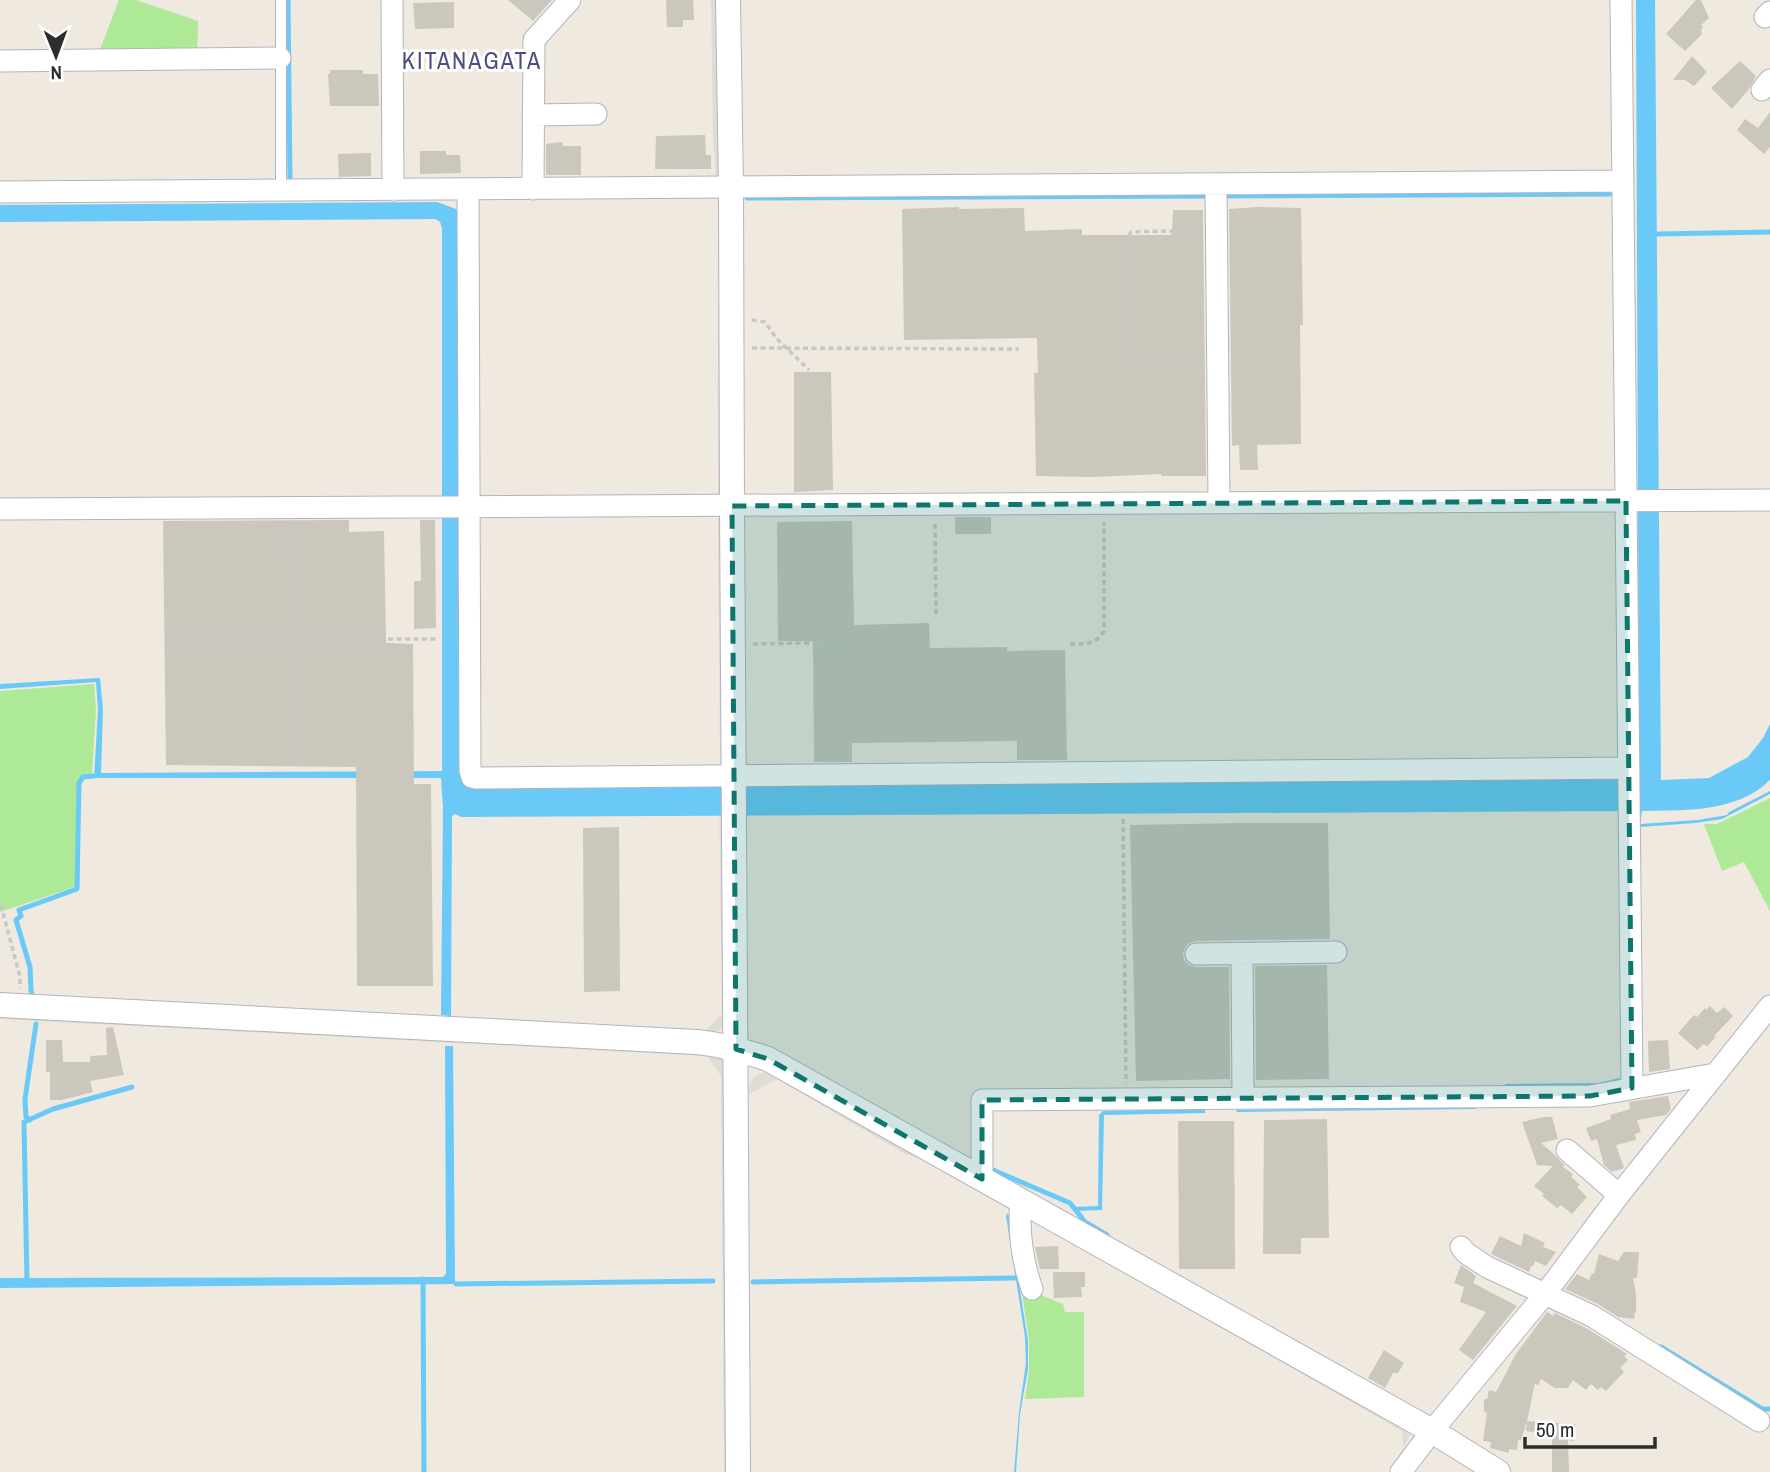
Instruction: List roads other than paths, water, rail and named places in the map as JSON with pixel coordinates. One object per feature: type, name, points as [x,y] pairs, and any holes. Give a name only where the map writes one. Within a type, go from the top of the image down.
[{"type":"street","points":[[392,0],[393,190]]},
{"type":"street","points":[[533,189],[534,40],[570,0]]},
{"type":"street","points":[[728,0],[732,188],[738,1472]]},
{"type":"street","points":[[1621,0],[1632,1088]]},
{"type":"street","points":[[0,61],[280,58]]},
{"type":"street","points":[[534,115],[596,114]]},
{"type":"street","points":[[0,192],[1623,181]]},
{"type":"street","points":[[1216,184],[1219,502]]},
{"type":"street","points":[[468,189],[472,777],[734,780],[1629,768]]},
{"type":"street","points":[[0,509],[1770,500]]},
{"type":"street","points":[[1196,954],[1336,952]]},
{"type":"street","points":[[1242,954],[1243,1098]]},
{"type":"street","points":[[9,1005],[696,1042],[716,1044],[768,1059],[1432,1431],[1499,1472]]},
{"type":"street","points":[[1401,1472],[1545,1294],[1619,1195],[1770,1006]]},
{"type":"street","points":[[982,1179],[982,1100],[1590,1096],[1715,1074]]},
{"type":"street","points":[[1567,1150],[1619,1195]]},
{"type":"street","points":[[1021,1201],[1020,1242],[1032,1289]]},
{"type":"street","points":[[1461,1247],[1466,1254],[1487,1267],[1592,1316],[1765,1421]]},
{"type":"lane","points":[[281,0],[281,190]]},
{"type":"water","points":[[1636,0],[1655,0],[1661,780],[1709,778],[1748,757],[1770,724],[1770,780],[1757,791],[1742,799],[1709,808],[1642,811],[1640,824],[1698,820],[1727,815],[1770,791],[1770,794],[1722,819],[1640,827],[1642,1077],[1636,1078],[1638,811],[461,817],[455,814],[452,816],[451,1016],[441,1015],[441,778],[94,778],[98,710],[96,682],[0,689],[0,684],[100,678],[103,710],[101,773],[442,771],[440,222],[435,219],[0,222],[0,205],[437,202],[456,209],[460,218],[462,778],[712,785],[1639,779]]},
{"type":"water","points":[[445,1046],[453,1046],[456,1284],[0,1288],[0,1278],[443,1277],[446,1274]]},
{"type":"water","points":[[1619,1078],[1620,1080],[1599,1085],[1505,1088],[1505,1084],[1599,1083]]},
{"type":"water","points":[[1475,1107],[1476,1109],[1236,1110]]},
{"type":"water","points":[[1205,1109],[1205,1113],[1104,1115],[1102,1210],[1076,1211],[1075,1207],[1098,1206],[1099,1115],[1103,1111]]},
{"type":"water","points":[[1008,1213],[1028,1341],[1028,1369],[1020,1414],[1016,1472],[1019,1412],[1026,1363],[1025,1337],[1006,1216]]},
{"type":"waterway","points":[[288,0],[290,180]]},
{"type":"waterway","points":[[1222,196],[1610,194]]},
{"type":"waterway","points":[[747,198],[1213,196]]},
{"type":"waterway","points":[[1657,234],[1770,232]]},
{"type":"waterway","points":[[32,994],[30,967],[16,920],[21,916],[19,910],[77,889],[79,783],[83,777],[94,776]]},
{"type":"waterway","points":[[30,1120],[26,1117],[25,1099],[36,1024]]},
{"type":"waterway","points":[[27,1283],[24,1122],[53,1109],[132,1087]]},
{"type":"waterway","points":[[993,1170],[1070,1203],[1085,1222],[1107,1235]]},
{"type":"waterway","points":[[753,1282],[1015,1278]]},
{"type":"waterway","points":[[423,1279],[424,1472]]},
{"type":"waterway","points":[[456,1284],[713,1281]]},
{"type":"waterway","points":[[1661,1347],[1762,1409],[1770,1409]]},
{"type":"district","name":"KITANAGATA","points":[[472,61]]}]
